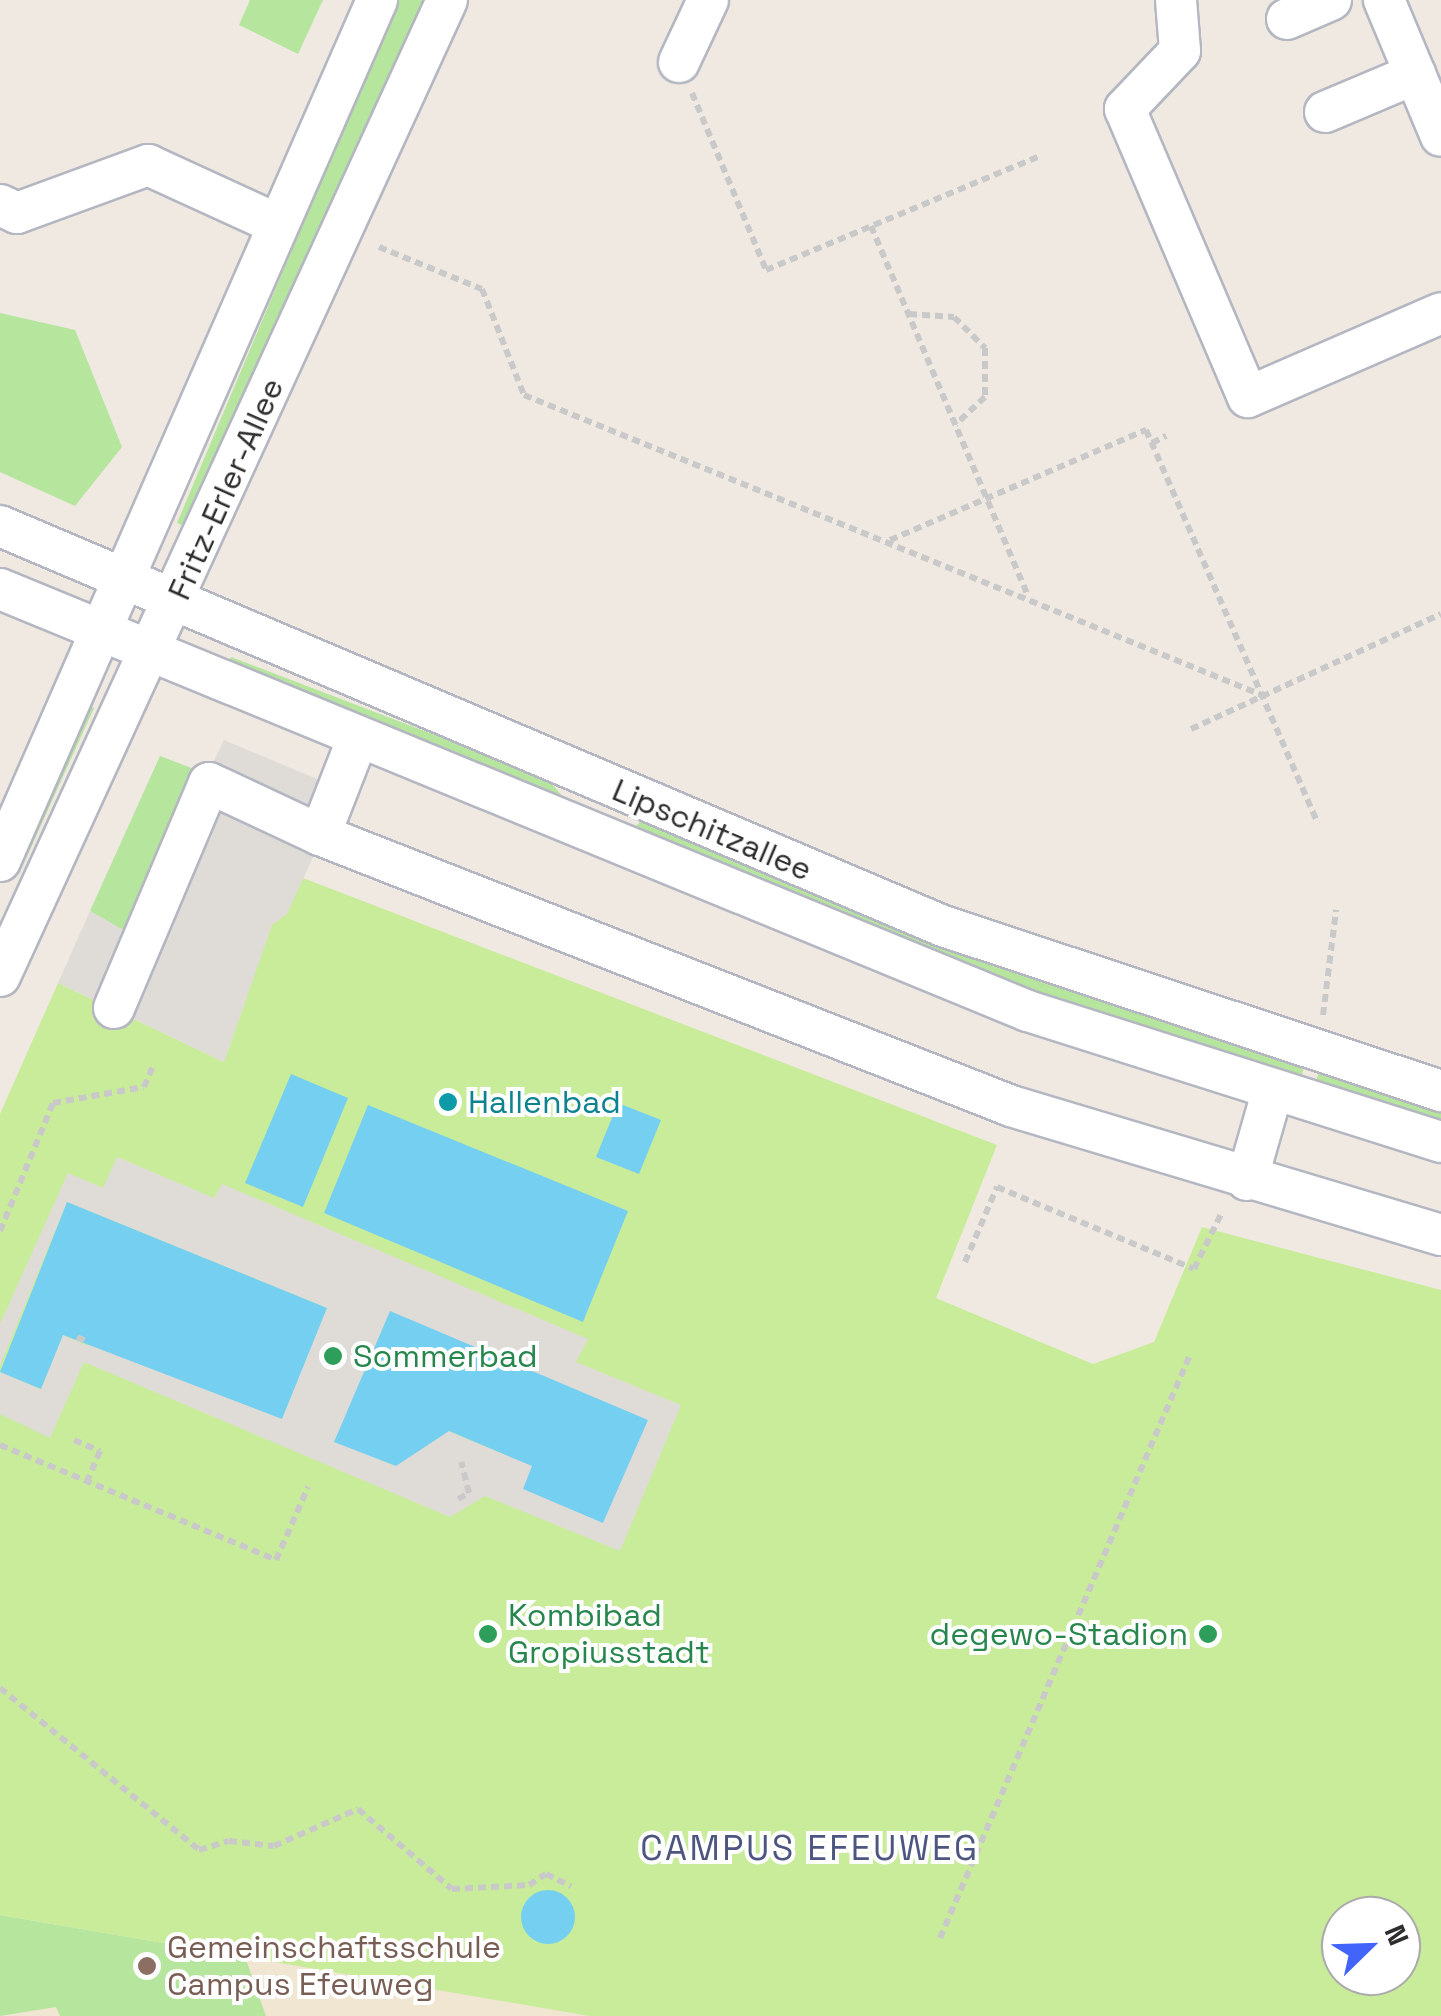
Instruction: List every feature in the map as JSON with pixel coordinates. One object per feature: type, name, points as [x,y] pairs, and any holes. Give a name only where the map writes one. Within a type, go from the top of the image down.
[{"type":"street","name":"Fritz-Erler-Allee","points":[[0,861],[118,576],[377,0]]},
{"type":"street","name":"Fritz-Erler-Allee","points":[[0,976],[14,909],[176,602],[447,0]]},
{"type":"street","points":[[679,62],[708,0]]},
{"type":"street","points":[[1176,0],[1180,51],[1125,109],[1248,398],[1441,313]]},
{"type":"street","points":[[1287,19],[1331,0]]},
{"type":"street","points":[[1384,0],[1441,136]]},
{"type":"street","points":[[1324,112],[1415,74]]},
{"type":"street","points":[[0,205],[17,212],[148,165],[277,224]]},
{"type":"street","name":"Lipschitzallee","points":[[0,526],[607,786],[1039,962],[1441,1091]]},
{"type":"street","name":"Lipschitzallee","points":[[0,588],[587,837],[1028,1011],[1272,1093],[1441,1142]]},
{"type":"street","points":[[320,835],[357,740]]},
{"type":"street","points":[[114,1008],[209,783],[320,835],[1011,1106],[1247,1180],[1441,1235]]},
{"type":"street","points":[[587,837],[607,786]]},
{"type":"street","points":[[1247,1180],[1272,1093]]},
{"type":"path","points":[[679,62],[766,270],[1040,156]]},
{"type":"path","points":[[871,226],[1029,596]]},
{"type":"path","points":[[380,247],[482,289],[524,395],[1029,596],[1264,696]]},
{"type":"path","points":[[909,314],[954,316],[985,348],[985,397],[956,424]]},
{"type":"path","points":[[889,540],[1146,430],[1318,823]]},
{"type":"path","points":[[1152,442],[1166,436]]},
{"type":"path","points":[[1191,728],[1441,614]]},
{"type":"path","points":[[1323,1016],[1336,910]]},
{"type":"path","points":[[0,1232],[53,1104],[144,1087],[153,1066]]},
{"type":"path","points":[[965,1262],[997,1187],[1194,1269],[1222,1212]]},
{"type":"path","points":[[77,1337],[88,1342]]},
{"type":"path","points":[[940,1938],[1189,1357]]},
{"type":"path","points":[[74,1440],[100,1451],[87,1481]]},
{"type":"path","points":[[0,1445],[276,1560],[308,1487]]},
{"type":"path","points":[[458,1499],[469,1493],[461,1462]]},
{"type":"path","points":[[0,1688],[199,1850],[229,1841],[274,1846],[358,1810],[452,1889],[529,1885],[546,1874],[571,1886]]},
{"type":"shaded area","points":[[224,740],[329,784],[319,844],[287,914],[272,925],[224,1062],[58,983],[90,911],[130,934]]},
{"type":"shaded area","points":[[117,1157],[214,1198],[222,1184],[588,1339],[576,1362],[681,1405],[620,1551],[485,1496],[450,1517],[84,1362],[50,1438],[0,1414],[0,1372],[41,1389],[63,1335],[86,1345],[327,1308],[67,1202],[0,1366],[0,1324],[68,1173],[103,1188]],"holes":[[[648,1420],[523,1489],[533,1466],[448,1431]]]},
{"type":"shaded area","name":"Gemeinschaftsschule Campus Efeuweg","points":[[0,1915],[589,2016],[0,2016]]},
{"type":"green space","points":[[250,0],[323,0],[298,54],[239,25]]},
{"type":"green space","points":[[397,0],[427,0],[192,530],[177,523]]},
{"type":"green space","points":[[0,313],[75,330],[122,447],[75,506],[0,472]]},
{"type":"green space","points":[[231,657],[547,778],[563,797],[225,669]]},
{"type":"green space","points":[[78,701],[94,708],[19,874],[8,878]]},
{"type":"green space","points":[[160,756],[207,774],[130,934],[90,911]]},
{"type":"green space","points":[[642,820],[1018,972],[1304,1068],[1299,1083],[1011,987],[633,829]]},
{"type":"green space","name":"Kombibad Gropiusstadt","points":[[303,878],[997,1145],[936,1298],[1093,1364],[1154,1342],[1202,1227],[1441,1290],[1441,2016],[589,2016],[0,1915],[0,1114],[58,983],[224,1062],[271,926]]},
{"type":"green space","points":[[1319,1073],[1441,1108],[1441,1126],[1313,1088]]},
{"type":"green space","name":"Gemeinschaftsschule Campus Efeuweg","points":[[0,1915],[245,1957],[266,2016],[60,2016],[56,2007],[0,2016]]},
{"type":"water","points":[[291,1074],[348,1098],[303,1207],[245,1183]]},
{"type":"water","points":[[618,1103],[661,1120],[639,1174],[596,1157]]},
{"type":"water","points":[[368,1105],[628,1211],[583,1322],[324,1213]]},
{"type":"water","points":[[67,1202],[327,1308],[282,1419],[63,1335],[41,1389],[0,1372]]},
{"type":"water","points":[[390,1311],[648,1420],[603,1523],[523,1489],[532,1466],[449,1431],[396,1466],[334,1442]]},
{"type":"water","points":[[548,1890],[567,1898],[575,1917],[567,1936],[548,1944],[529,1936],[521,1917],[529,1898]]},
{"type":"place","name":"Hallenbad","points":[[448,1102]]},
{"type":"place","name":"Sommerbad","points":[[333,1356]]},
{"type":"place","name":"Kombibad Gropiusstadt","points":[[488,1634]]},
{"type":"place","name":"degewo-Stadion","points":[[1208,1634]]},
{"type":"place","name":"Gemeinschaftsschule Campus Efeuweg","points":[[147,1966]]},
{"type":"district","name":"CAMPUS EFEUWEG","points":[[810,1848]]}]
